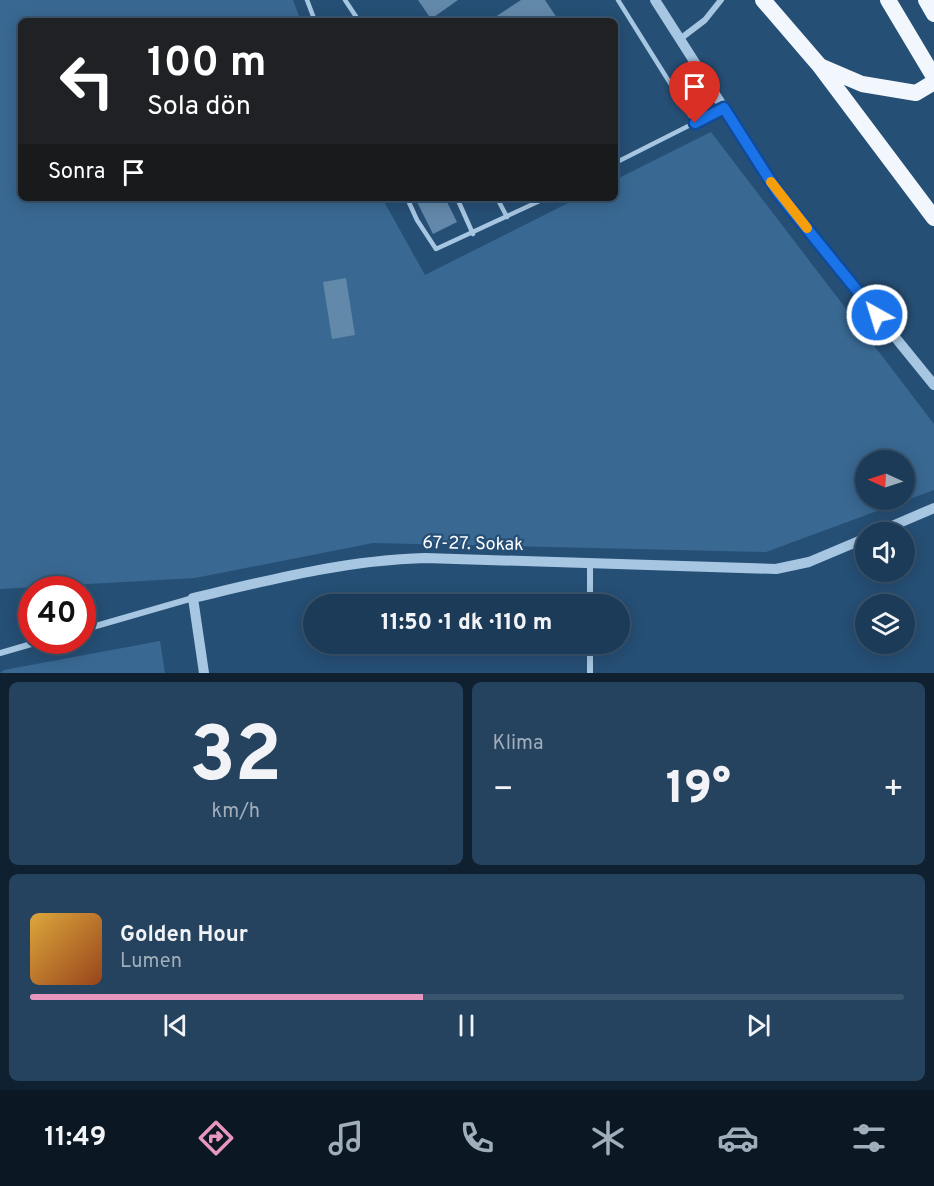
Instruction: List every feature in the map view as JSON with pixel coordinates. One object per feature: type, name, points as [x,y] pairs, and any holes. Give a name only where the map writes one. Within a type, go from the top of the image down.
[{"type":"highway","points":[[763,0],[819,65],[934,218]]},
{"type":"highway","points":[[819,65],[862,84],[916,93],[933,76],[888,0]]},
{"type":"highway","points":[[926,0],[934,14]]},
{"type":"street","points":[[656,0],[778,193],[934,385]]},
{"type":"street","points":[[680,39],[705,20],[721,0]]},
{"type":"street","points":[[901,522],[934,508]]},
{"type":"street","name":"67-27. Sokak","points":[[96,626],[193,598],[288,576],[379,561],[425,558],[776,569],[809,562],[855,543]]},
{"type":"street","points":[[590,563],[590,594]]},
{"type":"street","points":[[193,598],[204,673]]},
{"type":"street","points":[[0,653],[18,648]]},
{"type":"street","points":[[590,654],[590,673]]},
{"type":"lane","points":[[307,0],[314,18]]},
{"type":"lane","points":[[345,0],[357,18]]},
{"type":"lane","points":[[618,0],[695,123]]},
{"type":"lane","points":[[618,162],[724,108]]},
{"type":"lane","points":[[408,201],[417,220],[436,249],[473,234],[540,201]]},
{"type":"lane","points":[[458,201],[473,234]]},
{"type":"lane","points":[[499,201],[507,217]]},
{"type":"shaded area","points":[[0,0],[293,0],[300,18],[18,18],[18,201],[384,201],[425,275],[572,201],[618,201],[618,178],[711,132],[934,424],[934,490],[915,497],[915,450],[855,450],[855,510],[880,510],[766,552],[373,543],[195,578],[96,584],[96,576],[18,576],[18,588],[0,589]]},
{"type":"shaded area","points":[[160,641],[165,673],[0,673],[4,670]]},
{"type":"building","points":[[418,0],[458,0],[432,18]]},
{"type":"building","points":[[521,0],[545,0],[557,18],[494,18]]},
{"type":"building","points":[[416,201],[446,201],[457,222],[433,234]]},
{"type":"building","points":[[346,278],[355,335],[332,339],[323,282]]},
{"type":"slow traffic","points":[[771,182],[807,228]]},
{"type":"route","points":[[695,123],[724,108],[778,193],[877,315]]}]
